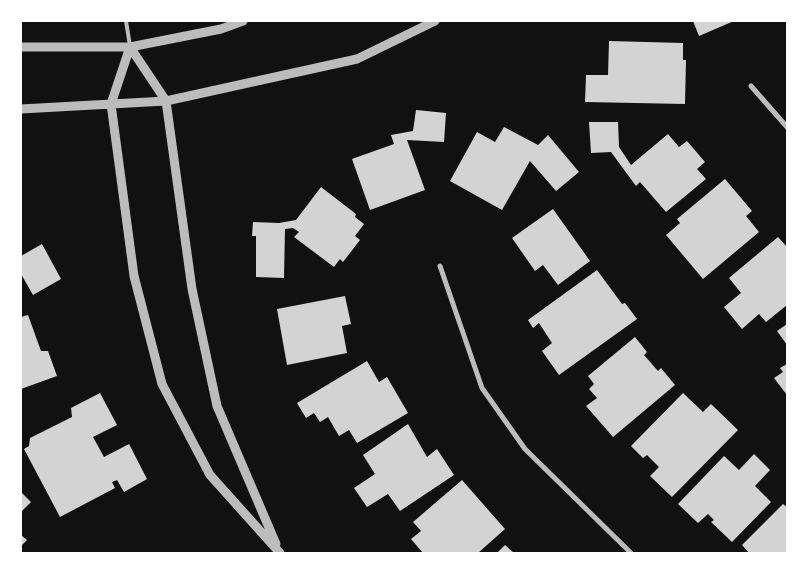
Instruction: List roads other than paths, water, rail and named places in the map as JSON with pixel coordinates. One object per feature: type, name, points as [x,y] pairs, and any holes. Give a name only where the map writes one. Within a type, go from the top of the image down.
[{"type":"street","points":[[21,48],[130,47],[221,29],[243,21]]},
{"type":"street","points":[[21,108],[166,101],[357,59],[435,21]]},
{"type":"street","points":[[130,47],[166,101],[192,289],[217,406],[279,552]]},
{"type":"street","points":[[130,47],[111,104],[134,276],[162,384],[210,475],[279,552]]},
{"type":"street","points":[[751,86],[787,127]]},
{"type":"street","points":[[440,266],[482,388],[525,449],[631,553]]},
{"type":"lane","points":[[126,21],[130,47]]}]
